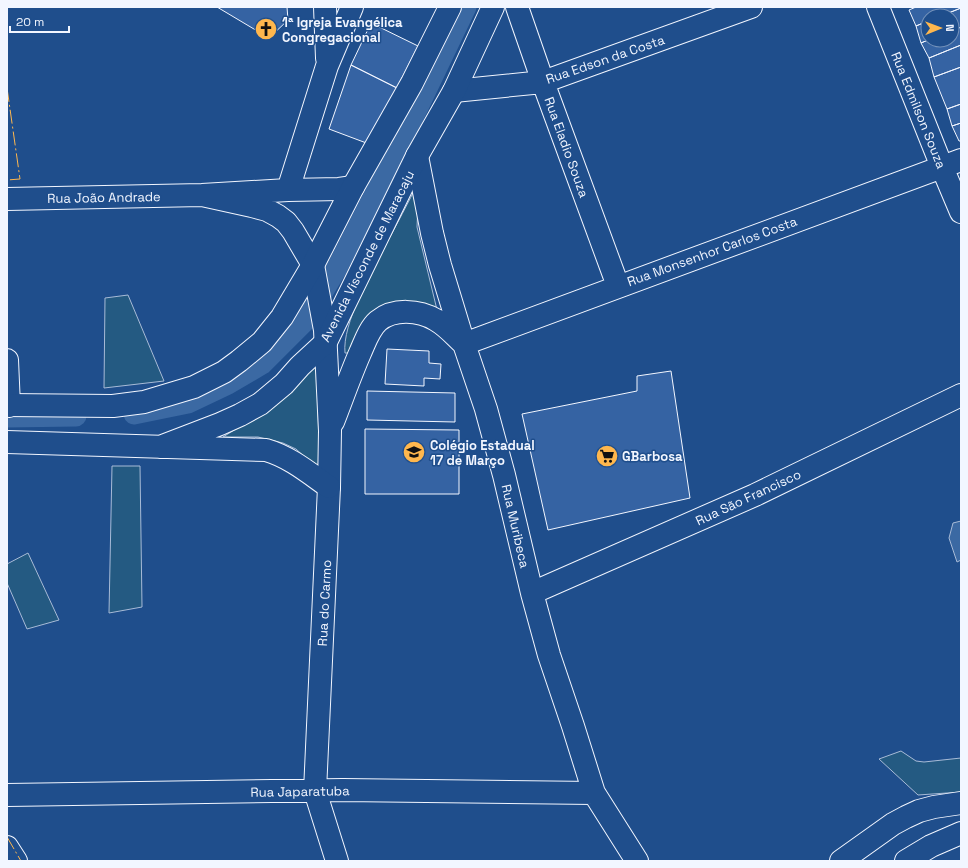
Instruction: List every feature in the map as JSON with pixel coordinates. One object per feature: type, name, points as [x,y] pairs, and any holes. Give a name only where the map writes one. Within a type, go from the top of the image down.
[{"type":"street","points":[[325,7],[327,66]]},
{"type":"street","points":[[288,190],[327,66],[352,7]]},
{"type":"street","points":[[7,360],[8,406],[113,406],[144,402],[194,388],[224,372],[239,361],[262,342],[315,275],[353,187],[412,83],[450,7]]},
{"type":"street","name":"Avenida Visconde de Maracaju","points":[[7,442],[160,447],[240,415],[260,404],[284,384],[325,336],[417,156],[454,91],[493,7]]},
{"type":"street","name":"Rua Eladio Souza","points":[[517,7],[618,286]]},
{"type":"street","name":"Rua Edson da Costa","points":[[454,91],[543,82],[751,7]]},
{"type":"street","name":"Rua Edmilson Souza","points":[[878,7],[951,163],[961,212]]},
{"type":"street","name":"Rua Muribeca","points":[[417,156],[432,233],[440,264],[464,344],[488,416],[549,655],[594,793],[637,861]]},
{"type":"street","name":"Rua Monsenhor Carlos Costa","points":[[464,344],[951,163]]},
{"type":"street","name":"Rua João Andrade","points":[[7,199],[202,195],[288,190],[339,189],[353,187]]},
{"type":"street","name":"Rua João Andrade","points":[[202,195],[267,210],[278,216],[286,222],[292,231],[315,275]]},
{"type":"street","name":"Rua do Carmo","points":[[315,275],[325,336],[330,431],[329,487],[315,791],[337,861]]},
{"type":"street","points":[[330,431],[364,343],[377,322],[384,317],[404,312],[418,313],[436,319],[464,344]]},
{"type":"street","name":"Rua São Francisco","points":[[532,593],[755,495],[961,395]]},
{"type":"street","points":[[160,447],[266,450],[277,453],[291,460],[329,487]]},
{"type":"street","name":"Rua Japaratuba","points":[[7,795],[351,790],[594,793]]},
{"type":"street","points":[[841,861],[893,824],[906,817],[919,811],[934,807],[961,803]]},
{"type":"street","points":[[906,861],[931,846],[961,833]]},
{"type":"street","points":[[7,847],[16,861]]},
{"type":"shaded area","points":[[419,181],[417,227],[438,314],[386,307],[351,353],[345,353],[345,341],[348,328],[359,299],[372,270]]},
{"type":"shaded area","points":[[128,295],[164,381],[104,388],[105,298]]},
{"type":"shaded area","points":[[317,361],[318,469],[296,449],[283,443],[258,437],[223,437],[255,417]]},
{"type":"shaded area","points":[[112,466],[140,466],[142,607],[109,613]]},
{"type":"shaded area","points":[[961,521],[961,560],[957,562],[949,538],[953,523]]},
{"type":"shaded area","points":[[28,553],[59,620],[27,629],[7,583],[7,564]]},
{"type":"shaded area","points":[[901,751],[916,761],[924,762],[961,758],[961,792],[918,795],[879,759]]},
{"type":"building","name":"1ª Igreja Evangélica Congregacional","points":[[217,7],[287,7],[288,20],[269,38]]},
{"type":"building","points":[[916,7],[961,7],[960,8],[920,8],[920,24],[916,26],[909,10]]},
{"type":"building","points":[[960,8],[961,8],[960,27]]},
{"type":"building","points":[[371,23],[418,46],[397,88],[351,65]]},
{"type":"building","points":[[920,24],[920,40],[916,26]]},
{"type":"building","points":[[960,27],[961,27],[960,45]]},
{"type":"building","points":[[960,45],[961,67],[934,77],[929,58],[954,48],[960,48]]},
{"type":"building","points":[[924,48],[954,48],[929,58]]},
{"type":"building","points":[[351,65],[397,88],[369,144],[329,129]]},
{"type":"building","points":[[961,67],[961,104],[947,109],[934,77]]},
{"type":"building","points":[[961,104],[961,123],[952,126],[947,109]]},
{"type":"building","points":[[961,123],[961,141],[959,141],[952,126]]},
{"type":"building","points":[[387,349],[429,351],[429,363],[441,364],[440,379],[424,378],[424,386],[385,384]]},
{"type":"building","name":"GBarbosa","points":[[671,371],[690,498],[548,530],[522,414],[637,391],[637,376]]},
{"type":"building","points":[[367,391],[455,393],[455,422],[367,420]]},
{"type":"building","points":[[365,429],[459,430],[459,494],[365,494]]},
{"type":"waterway","points":[[134,414],[188,403],[228,384],[262,364],[306,320],[337,268],[396,153],[466,7]]},
{"type":"waterway","points":[[7,417],[76,416]]},
{"type":"power","points":[[7,88],[20,179],[7,180]]},
{"type":"power","points":[[7,837],[21,861]]},
{"type":"place","name":"1ª Igreja Evangélica Congregacional","points":[[266,29]]},
{"type":"place","name":"Colégio Estadual 17 de Março","points":[[414,452]]},
{"type":"place","name":"GBarbosa","points":[[607,456]]}]
